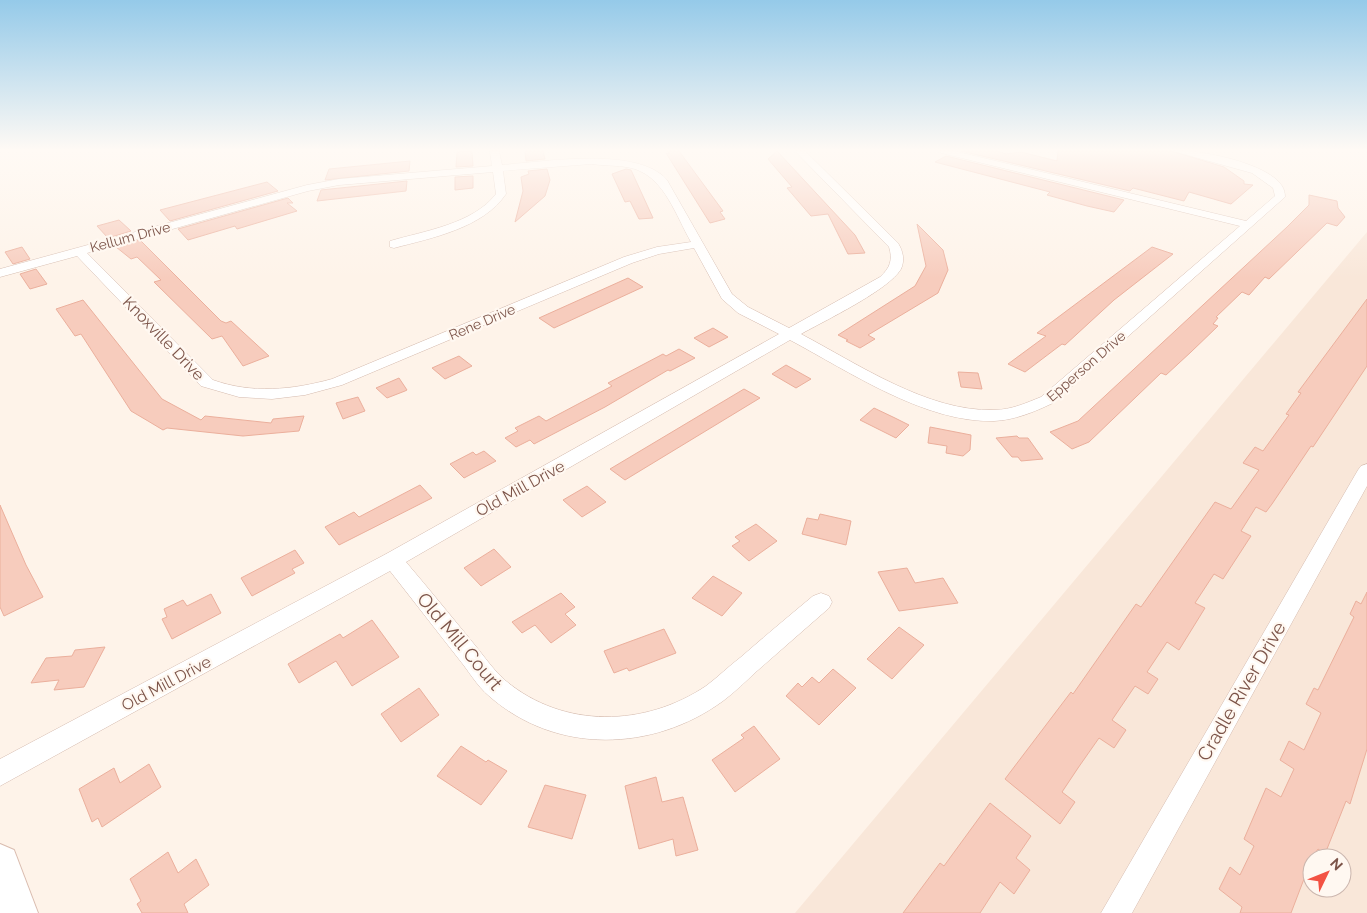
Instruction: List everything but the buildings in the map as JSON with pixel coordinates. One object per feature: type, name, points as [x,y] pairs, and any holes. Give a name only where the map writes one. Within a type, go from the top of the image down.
[{"type":"street","name":"Kellum Drive","points":[[0,273],[291,194]]},
{"type":"street","points":[[394,244],[468,219],[491,207],[501,194]]},
{"type":"street","name":"Kellum Drive","points":[[670,194],[698,244]]},
{"type":"street","name":"Old Mill Drive","points":[[0,773],[393,560],[885,280],[893,273],[898,259],[896,248],[843,194]]},
{"type":"street","points":[[1120,194],[1249,225]]},
{"type":"street","name":"Epperson Drive","points":[[698,244],[731,300],[744,310],[902,394],[931,406],[973,414],[1019,411],[1038,405],[1051,396],[1279,199],[1280,194]]},
{"type":"street","name":"Rene Drive","points":[[266,394],[302,391],[341,381],[628,260],[657,251],[698,244]]},
{"type":"street","name":"Knoxville Drive","points":[[80,251],[207,383],[236,392],[266,394]]},
{"type":"street","name":"Cradle River Drive","points":[[1116,913],[1367,470]]},
{"type":"street","name":"Old Mill Court","points":[[393,560],[496,688],[512,701],[541,718],[586,729],[612,729],[647,725],[678,715],[699,704],[715,693],[821,602]]},
{"type":"street","points":[[0,864],[17,913]]},
{"type":"shaded area","points":[[1367,232],[1367,913],[795,913]]}]
